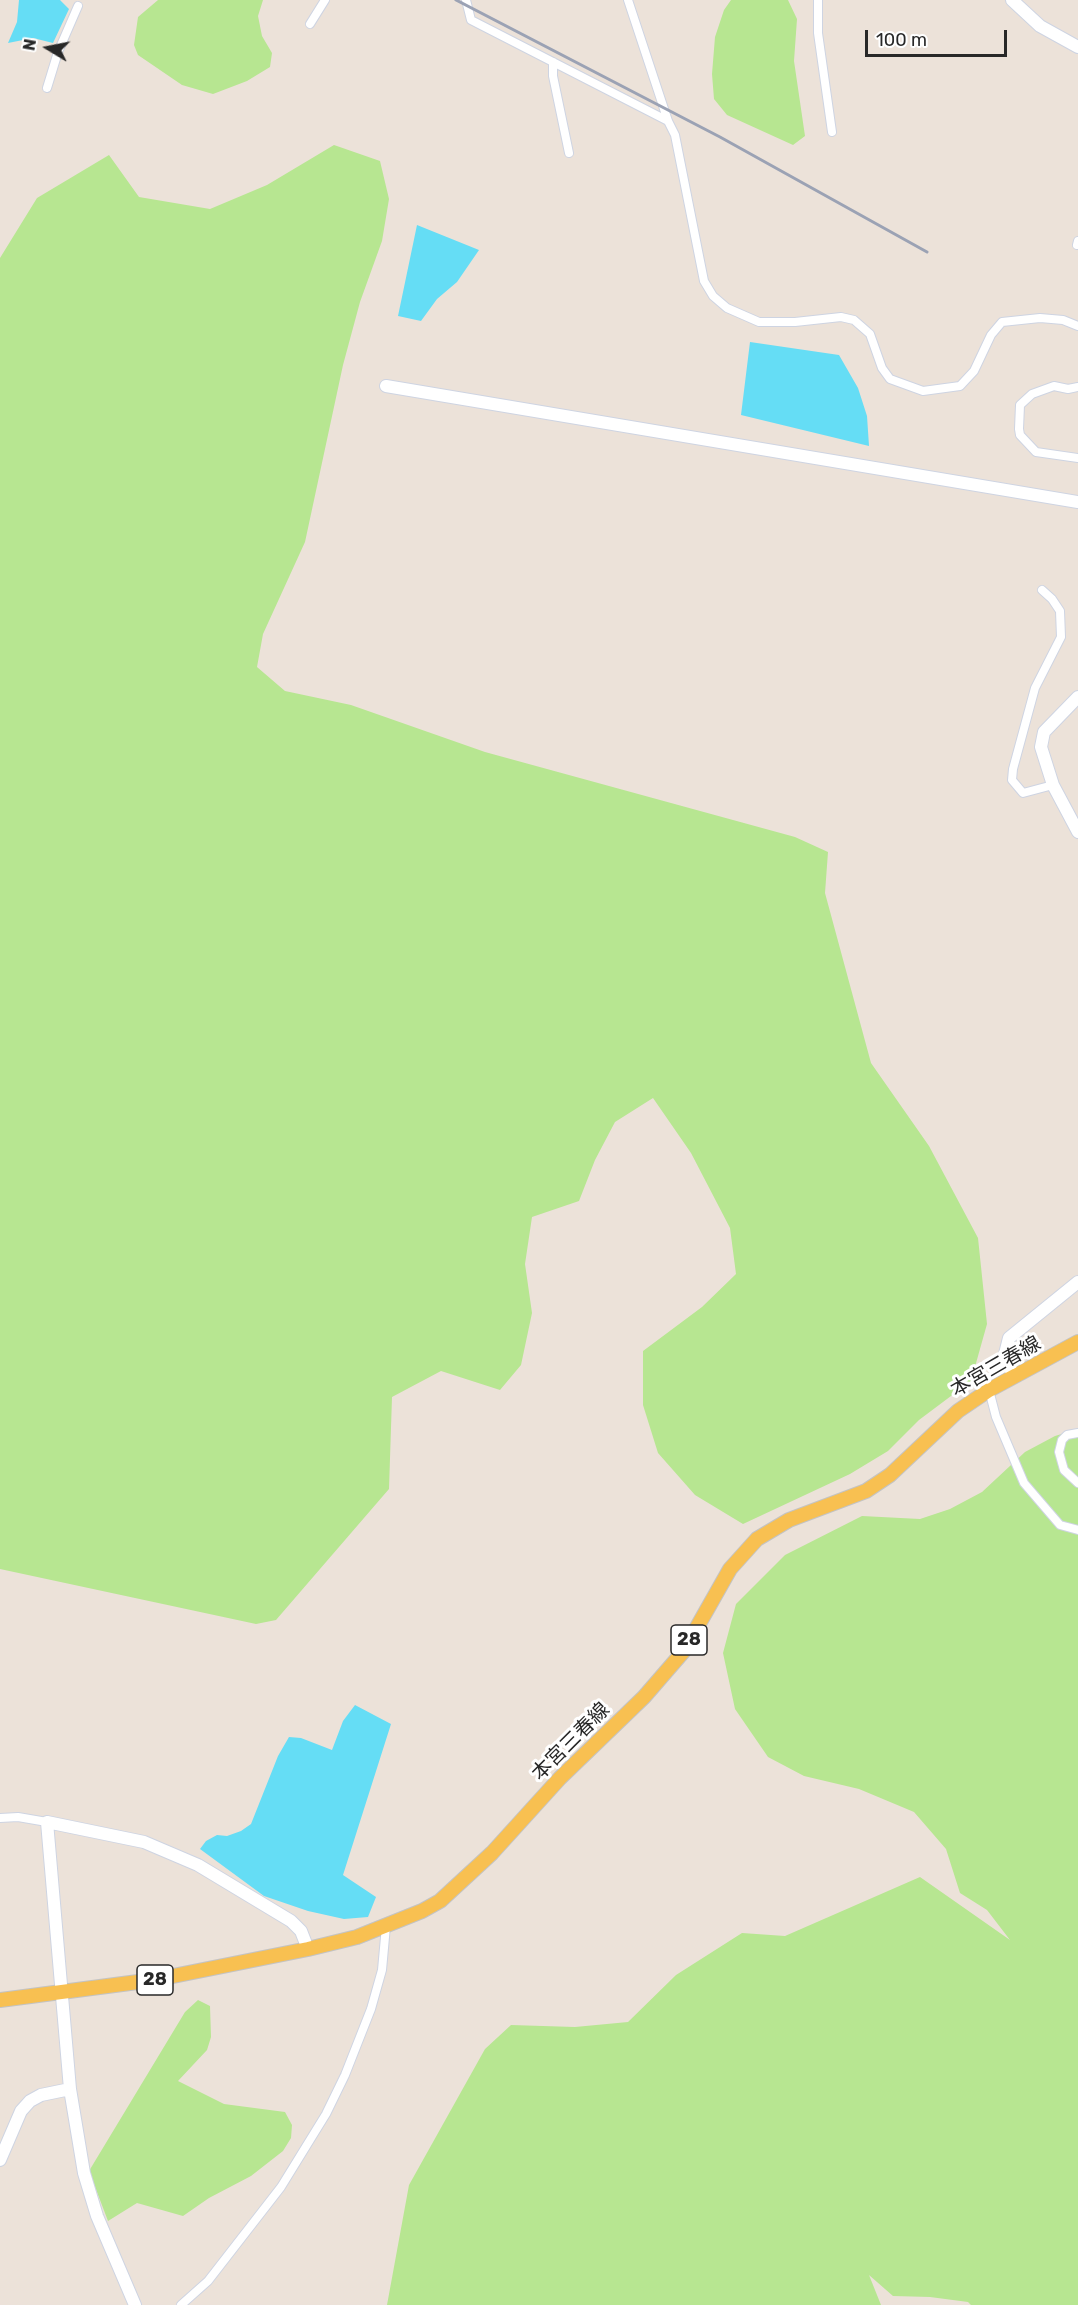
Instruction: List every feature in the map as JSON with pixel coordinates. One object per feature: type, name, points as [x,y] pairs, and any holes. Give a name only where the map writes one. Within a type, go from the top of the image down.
[{"type":"main road","name":"本宮三春線","points":[[0,2000],[224,1968],[357,1937],[422,1911],[440,1901],[472,1873],[560,1778],[644,1697],[683,1652],[720,1585],[757,1539],[789,1520],[866,1491],[890,1475],[957,1411],[1013,1376],[1078,1342]]},
{"type":"street","points":[[310,24],[325,0]]},
{"type":"street","points":[[466,0],[471,20],[668,121]]},
{"type":"street","points":[[628,0],[677,143],[704,280],[713,296],[736,314],[759,322],[795,322],[841,317],[854,320],[870,334],[882,368],[890,379],[923,391],[960,386],[974,371],[991,335],[1002,322],[1040,318],[1063,320],[1078,326]]},
{"type":"street","points":[[818,0],[818,33],[832,132]]},
{"type":"street","points":[[1012,0],[1040,26],[1078,47]]},
{"type":"street","points":[[46,88],[77,2]]},
{"type":"street","points":[[553,62],[553,76],[569,153]]},
{"type":"street","points":[[386,386],[1078,502]]},
{"type":"street","points":[[1078,387],[1068,389],[1054,386],[1032,394],[1020,405],[1019,429],[1020,435],[1036,452],[1078,458]]},
{"type":"street","points":[[1042,590],[1060,611],[1061,637],[1035,688],[1012,780],[1023,793],[1053,785]]},
{"type":"street","points":[[1078,697],[1044,732],[1041,747],[1053,785],[1078,832]]},
{"type":"street","points":[[1013,1376],[1005,1354],[1009,1338],[1078,1282]]},
{"type":"street","points":[[989,1390],[996,1417],[1024,1483],[1060,1524],[1078,1530]]},
{"type":"street","points":[[1078,1433],[1067,1435],[1062,1440],[1059,1452],[1064,1470],[1078,1484]]},
{"type":"street","points":[[0,1818],[18,1817],[144,1842],[198,1865],[291,1921],[301,1931],[308,1949]]},
{"type":"street","points":[[46,1822],[70,2089],[84,2173],[97,2216],[135,2305]]},
{"type":"street","points":[[181,2305],[208,2281],[269,2203],[303,2155],[326,2114],[345,2075],[371,2009],[382,1970],[386,1926]]},
{"type":"street","points":[[0,2160],[21,2111],[30,2101],[41,2095],[70,2089]]},
{"type":"green space","points":[[158,0],[263,0],[258,16],[262,36],[272,53],[270,67],[247,81],[213,94],[182,85],[138,55],[134,45],[138,17]]},
{"type":"green space","points":[[731,0],[788,0],[797,19],[794,61],[805,136],[793,145],[727,115],[714,99],[712,74],[715,37],[724,10]]},
{"type":"green space","points":[[334,145],[380,161],[389,199],[382,241],[360,302],[343,365],[305,542],[263,634],[257,667],[285,691],[351,705],[485,752],[795,837],[828,852],[825,893],[871,1063],[929,1146],[978,1238],[987,1324],[971,1381],[919,1420],[888,1451],[850,1474],[743,1524],[695,1495],[658,1453],[643,1405],[643,1351],[702,1307],[736,1274],[730,1228],[691,1153],[653,1098],[615,1122],[595,1160],[579,1201],[532,1217],[525,1264],[532,1313],[521,1365],[500,1390],[441,1371],[392,1397],[389,1489],[276,1620],[256,1624],[0,1569],[0,258],[37,198],[109,155],[139,197],[210,209],[267,185]]},
{"type":"green space","points":[[1078,1429],[1078,2305],[971,2305],[968,2302],[930,2297],[893,2296],[869,2275],[881,2305],[387,2305],[409,2185],[485,2049],[511,2025],[575,2027],[628,2022],[676,1975],[742,1933],[785,1936],[920,1877],[1010,1940],[987,1910],[960,1893],[946,1849],[914,1812],[859,1789],[804,1776],[768,1757],[735,1709],[723,1653],[736,1604],[785,1555],[862,1516],[920,1519],[950,1509],[982,1492],[1025,1452],[1055,1436]]},
{"type":"green space","points":[[198,2000],[210,2006],[211,2037],[207,2050],[178,2081],[224,2104],[285,2112],[292,2125],[291,2138],[283,2151],[251,2176],[209,2198],[183,2216],[137,2203],[108,2221],[89,2171],[185,2012]]},
{"type":"water","points":[[19,0],[60,0],[69,9],[53,43],[33,38],[8,43],[17,22]]},
{"type":"water","points":[[417,225],[479,250],[457,282],[437,299],[421,321],[398,316]]},
{"type":"water","points":[[750,342],[839,355],[858,388],[867,416],[869,446],[741,415]]},
{"type":"water","points":[[355,1705],[391,1724],[343,1875],[376,1897],[368,1917],[344,1919],[308,1911],[264,1896],[200,1849],[206,1841],[217,1835],[227,1836],[251,1824],[278,1756],[289,1737],[301,1738],[332,1750],[343,1721]]},
{"type":"railway","points":[[456,0],[720,137],[927,252]]}]
